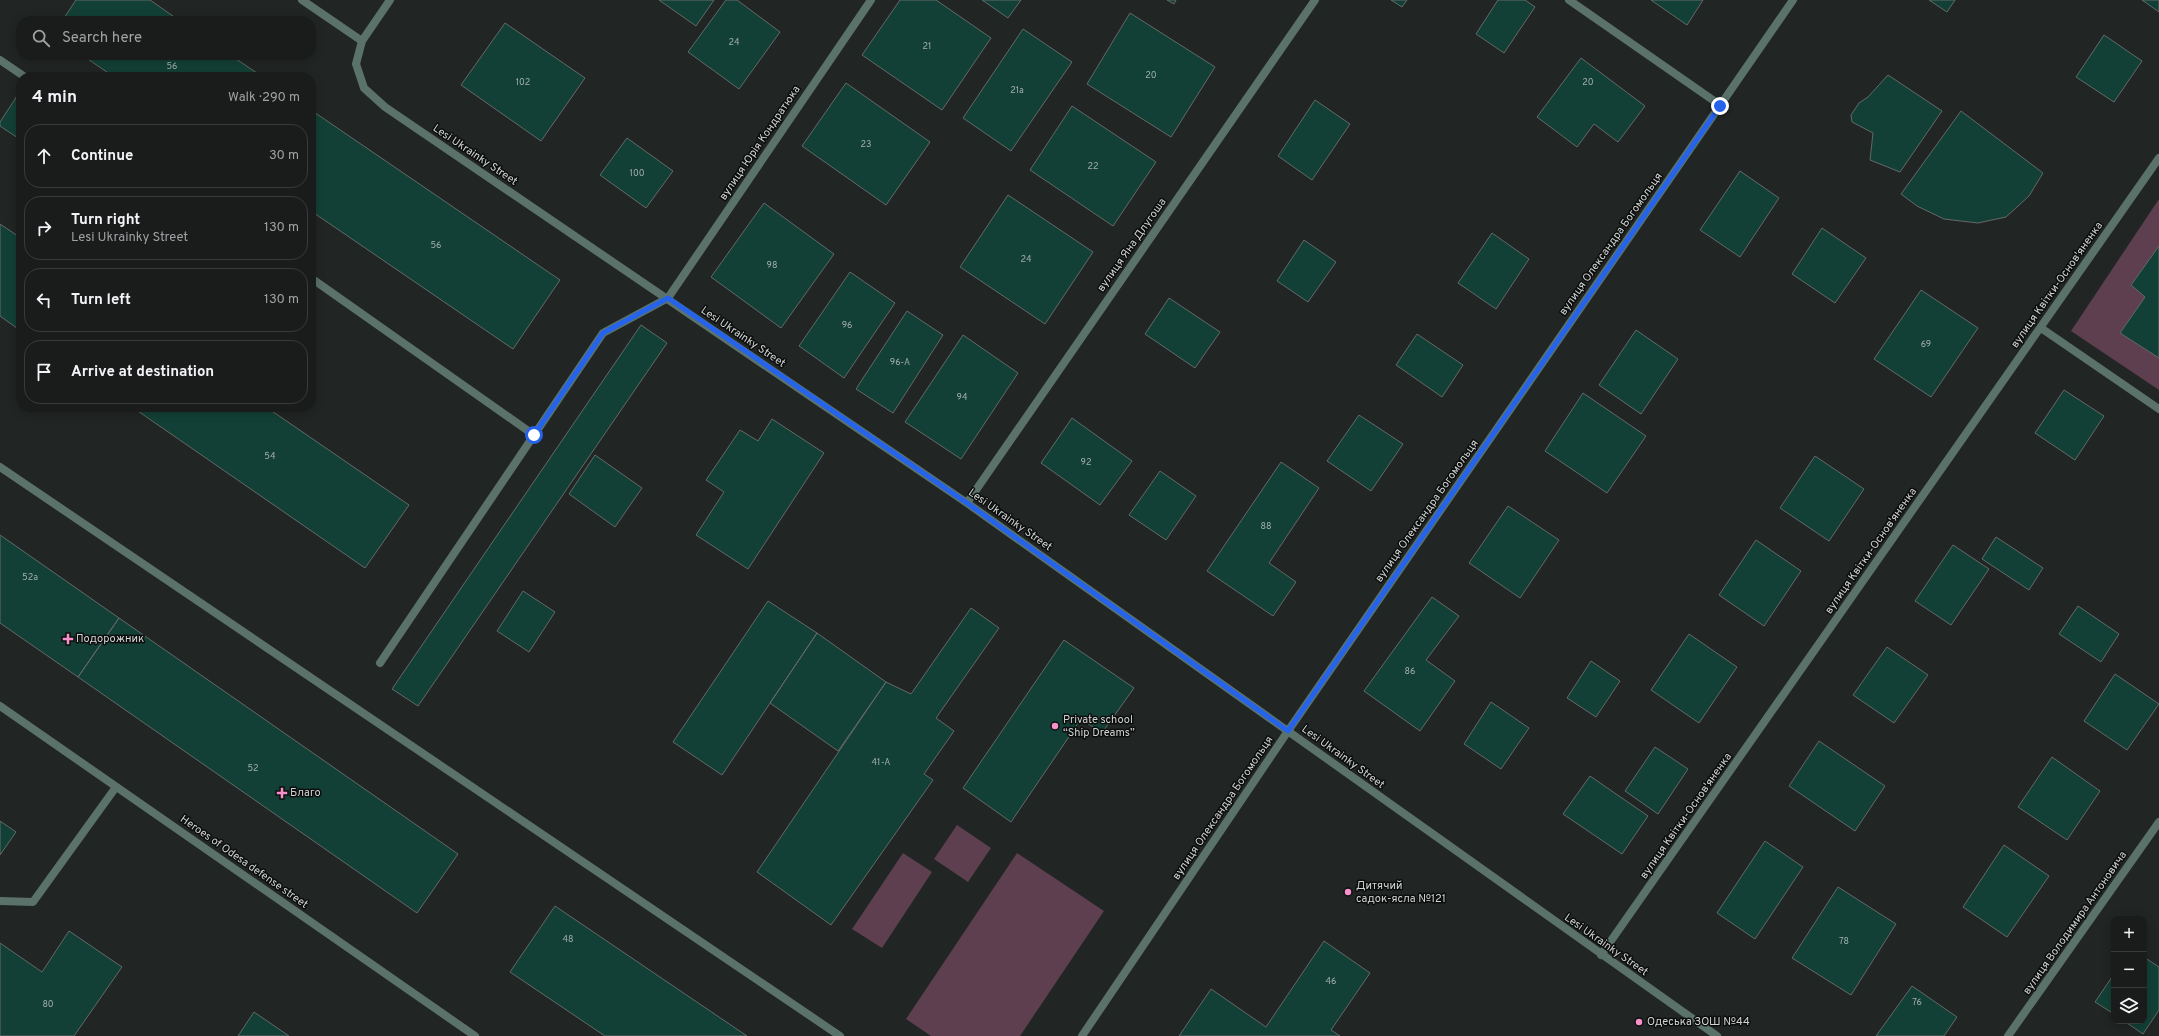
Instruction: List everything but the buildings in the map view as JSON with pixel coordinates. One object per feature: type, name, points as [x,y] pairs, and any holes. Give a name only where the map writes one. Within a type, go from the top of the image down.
[{"type":"street","points":[[302,0],[362,41]]},
{"type":"street","name":"Lesi Ukrainky Street","points":[[390,0],[362,41],[356,64],[364,88],[385,107],[668,298],[967,503],[1717,1036]]},
{"type":"street","name":"вулиця Юрія Кондратюка","points":[[668,298],[871,0]]},
{"type":"street","name":"вулиця Яна Длугоша","points":[[967,503],[1315,0]]},
{"type":"street","points":[[1569,0],[1720,106]]},
{"type":"street","name":"вулиця Олександра Богомольця","points":[[1082,1036],[1288,731],[1793,0]]},
{"type":"street","points":[[0,60],[18,72]]},
{"type":"street","name":"вулиця Квітки-Основ'яненка","points":[[1602,955],[2159,158]]},
{"type":"street","points":[[316,282],[534,435]]},
{"type":"street","points":[[380,663],[603,333],[668,298]]},
{"type":"street","points":[[2041,328],[2159,409]]},
{"type":"street","points":[[0,467],[840,1036]]},
{"type":"street","name":"Heroes of Odesa defense street","points":[[0,706],[475,1036]]},
{"type":"street","points":[[0,901],[33,902],[116,787]]},
{"type":"street","name":"вулиця Володимира Антоновича","points":[[2008,1036],[2159,822]]},
{"type":"shaded area","points":[[2159,199],[2159,390],[2071,331]]},
{"type":"shaded area","points":[[957,825],[991,848],[968,882],[934,859]]},
{"type":"shaded area","points":[[903,853],[932,872],[882,948],[852,929]]},
{"type":"shaded area","points":[[1017,853],[1104,911],[1020,1036],[931,1036],[906,1019]]},
{"type":"place","name":"Подорожник","points":[[68,639]]},
{"type":"place","name":"Private school “Ship Dreams”","points":[[1055,726]]},
{"type":"place","name":"Благо","points":[[282,793]]},
{"type":"place","name":"Дитячий садок-ясла №121","points":[[1348,892]]},
{"type":"place","name":"Одеська ЗОШ №44","points":[[1639,1022]]},
{"type":"route","points":[[534,435],[603,333],[668,298],[967,503],[1288,731],[1720,106]]}]
